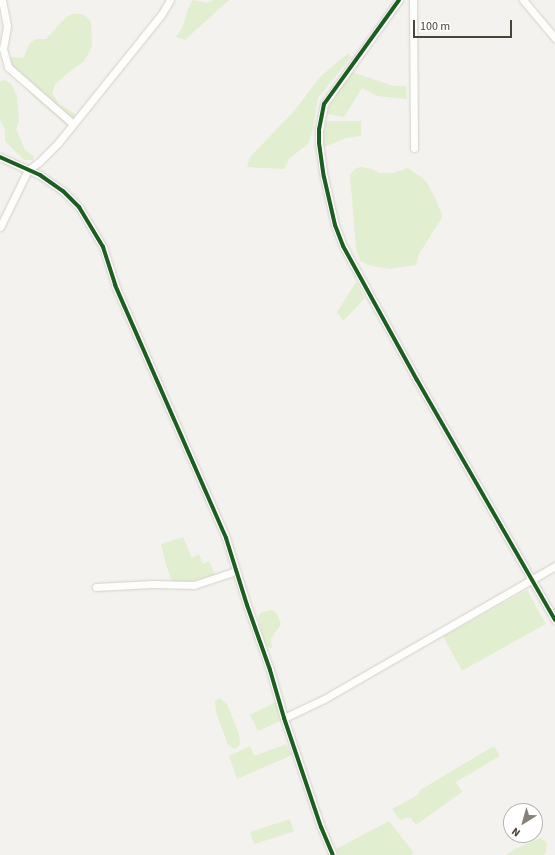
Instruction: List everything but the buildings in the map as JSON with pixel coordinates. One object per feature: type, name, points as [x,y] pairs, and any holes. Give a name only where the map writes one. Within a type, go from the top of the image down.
[{"type":"street","points":[[2,0],[7,26],[3,49],[8,67],[73,124]]},
{"type":"street","points":[[0,228],[28,170],[39,162],[73,124],[160,15],[170,0]]},
{"type":"street","points":[[399,0],[324,104],[319,129],[319,143],[324,177],[335,225],[343,246],[417,380],[555,620]]},
{"type":"street","points":[[413,0],[414,148]]},
{"type":"street","points":[[523,0],[555,38]]},
{"type":"street","points":[[0,158],[54,183],[79,207],[103,247],[115,285],[226,538],[270,670],[284,718],[321,827],[333,855]]},
{"type":"street","points":[[284,718],[324,699],[555,566]]},
{"type":"street","points":[[96,587],[152,584],[194,585],[236,571]]},
{"type":"green space","points":[[193,0],[207,3],[214,0],[229,0],[185,40],[176,37],[183,26],[189,6]]},
{"type":"green space","points":[[73,14],[83,14],[91,21],[92,47],[84,61],[55,85],[52,93],[59,104],[74,113],[75,116],[68,124],[65,124],[35,98],[7,68],[9,60],[12,57],[23,58],[30,43],[36,39],[46,39],[66,17]]},
{"type":"green space","points":[[348,53],[351,57],[318,98],[313,129],[308,144],[290,158],[284,169],[247,167],[250,157],[295,110],[320,77]]},
{"type":"green space","points":[[352,72],[393,86],[406,86],[407,99],[377,96],[362,88],[344,117],[327,114],[329,107],[338,91]]},
{"type":"green space","points":[[5,80],[11,84],[17,95],[19,121],[16,129],[25,150],[34,156],[33,160],[24,160],[5,141],[5,130],[0,120],[0,82]]},
{"type":"green space","points":[[326,121],[361,121],[361,136],[346,138],[324,147],[323,134]]},
{"type":"green space","points":[[360,167],[373,169],[379,173],[393,173],[408,168],[426,181],[442,215],[419,254],[416,265],[389,269],[372,266],[360,261],[356,248],[350,175],[355,169]]},
{"type":"green space","points":[[356,282],[365,298],[343,321],[337,312]]},
{"type":"green space","points":[[183,537],[192,558],[199,554],[203,564],[209,561],[215,575],[190,582],[172,581],[161,544]]},
{"type":"green space","points":[[527,590],[546,624],[462,671],[443,637]]},
{"type":"green space","points":[[270,610],[274,611],[278,616],[281,624],[271,639],[272,648],[267,647],[265,644],[258,617],[262,612]]},
{"type":"green space","points":[[220,698],[227,704],[239,734],[240,744],[235,749],[228,745],[216,712],[215,701]]},
{"type":"green space","points":[[276,702],[280,721],[258,731],[250,715]]},
{"type":"green space","points":[[286,744],[292,755],[237,779],[229,756],[250,746],[254,756]]},
{"type":"green space","points":[[494,746],[500,756],[456,782],[462,792],[416,825],[410,817],[400,820],[392,809],[418,795],[420,790]]},
{"type":"green space","points":[[290,819],[294,831],[254,844],[250,832]]},
{"type":"green space","points":[[389,821],[414,853],[411,855],[339,855],[336,849]]},
{"type":"green space","points":[[543,840],[547,843],[546,852],[543,855],[506,855],[529,843],[543,843]]},
{"type":"cycle path","points":[[399,0],[324,104],[319,129],[319,143],[324,177],[335,225],[343,246],[417,380],[555,620]]},
{"type":"cycle path","points":[[0,157],[40,175],[63,191],[79,207],[103,247],[115,285],[226,538],[247,605],[270,670],[284,718],[321,827],[333,855]]}]
